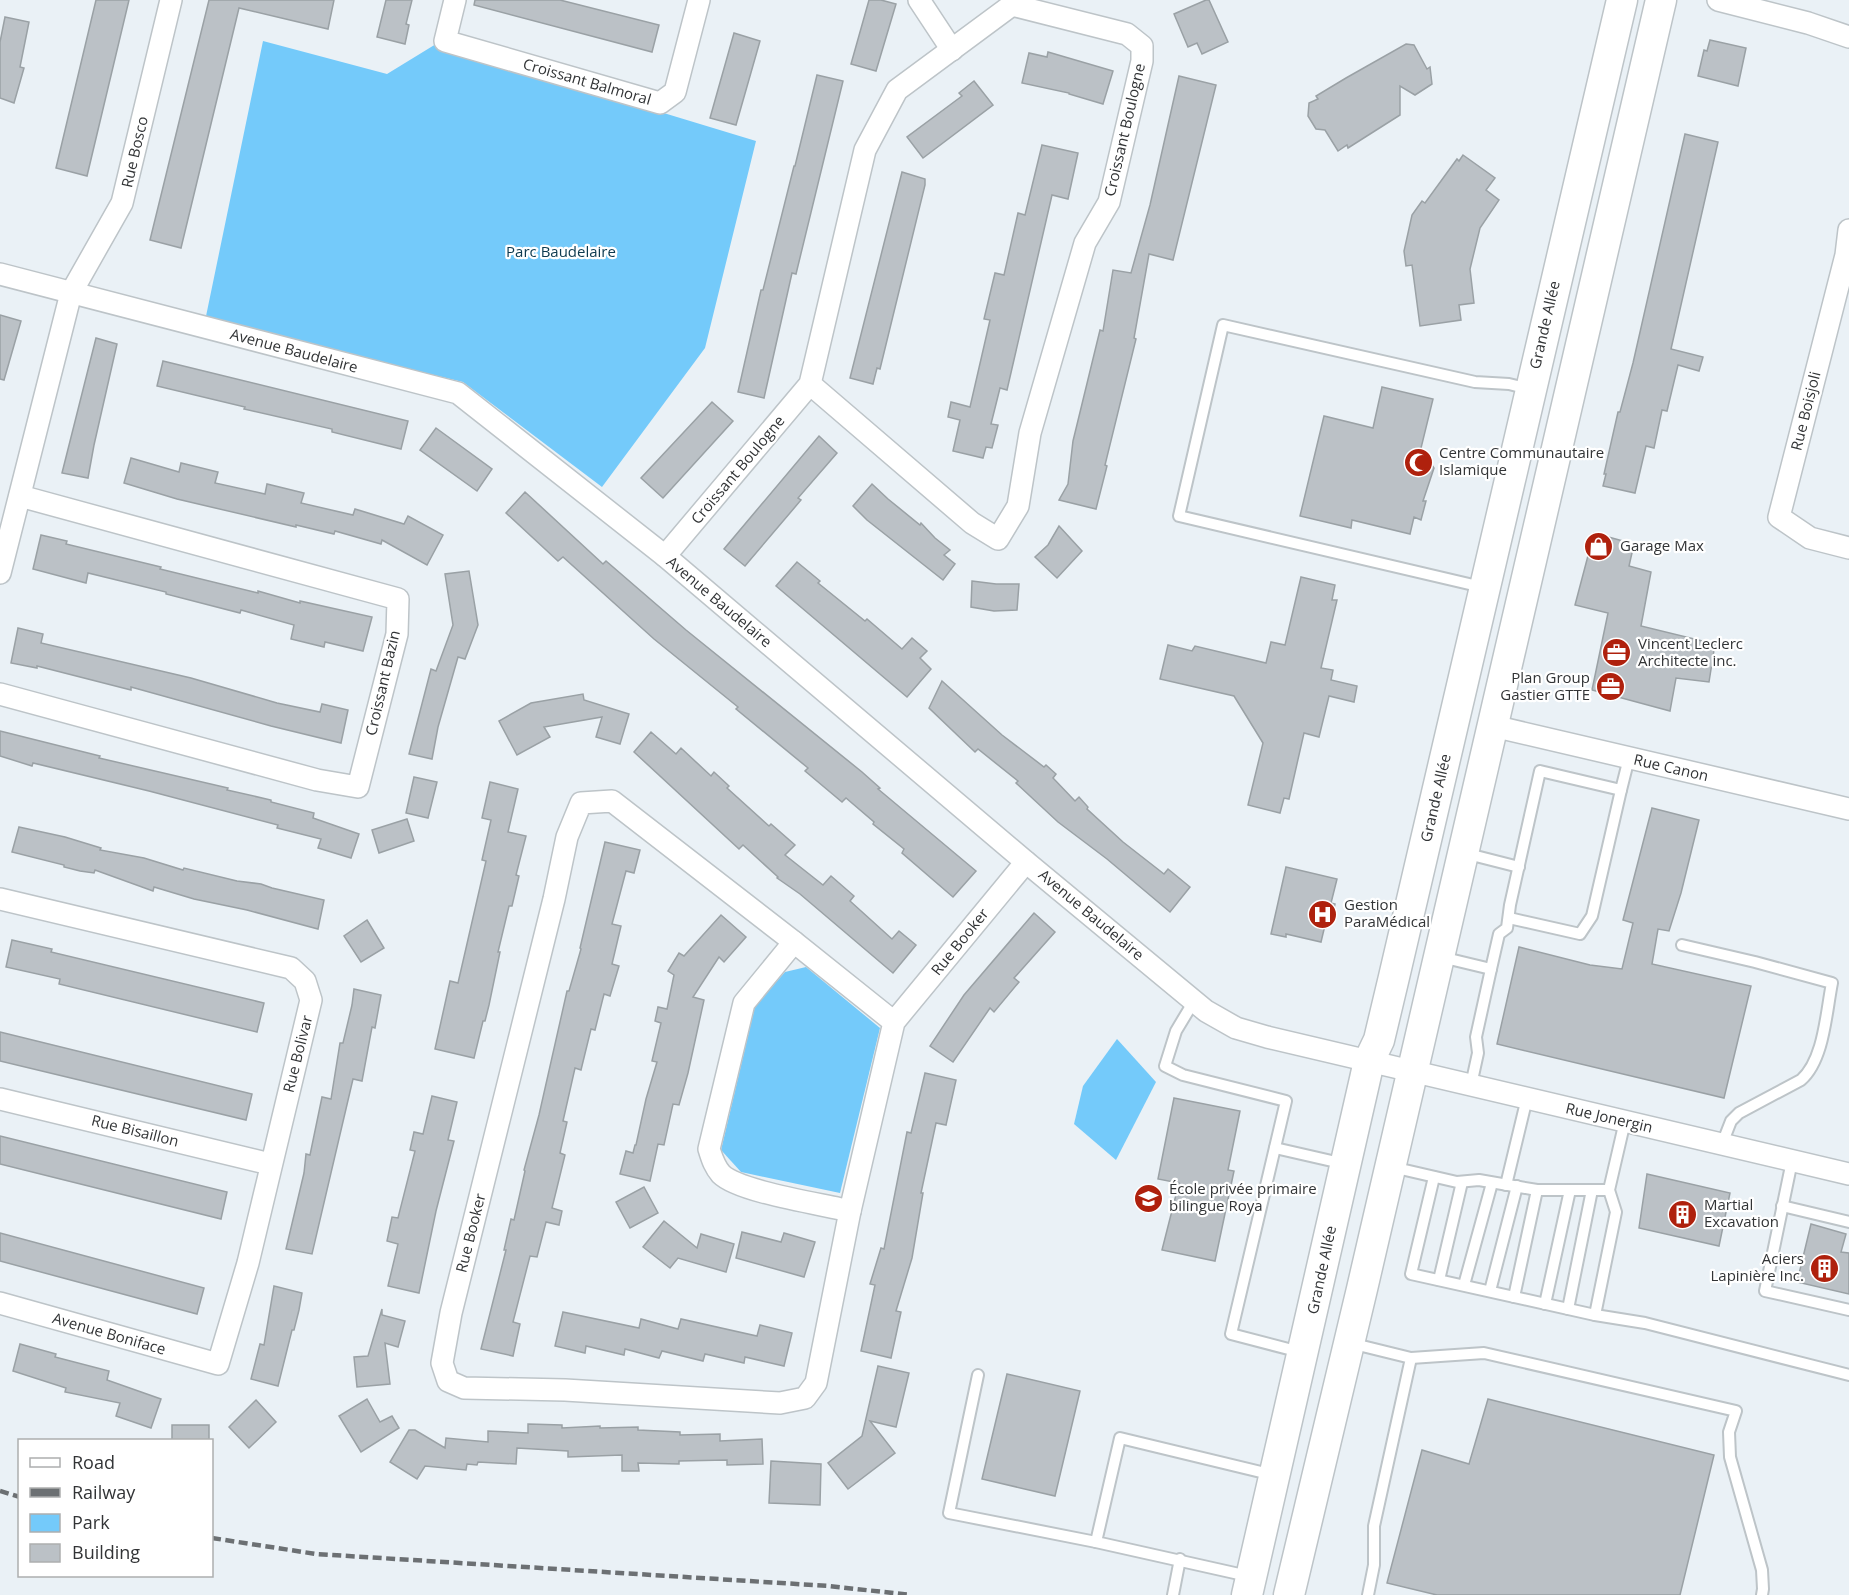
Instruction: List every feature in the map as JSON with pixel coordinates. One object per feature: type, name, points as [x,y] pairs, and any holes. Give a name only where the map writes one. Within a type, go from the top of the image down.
[{"type":"main road","name":"Grande Allée","points":[[1249,1586],[1345,1164],[1370,1061],[1379,1040],[1386,1011],[1622,0]]},
{"type":"main road","points":[[1289,1595],[1493,726],[1660,0]]},
{"type":"street","name":"Rue Bosco","points":[[71,293],[122,203],[171,0]]},
{"type":"street","name":"Croissant Balmoral","points":[[454,0],[445,41],[660,104],[675,92],[699,0]]},
{"type":"street","points":[[919,0],[952,50]]},
{"type":"street","points":[[1718,0],[1808,23],[1849,37]]},
{"type":"street","name":"Croissant Boulogne","points":[[665,556],[810,384],[865,150],[897,90],[1011,5],[1128,34],[1142,46],[1142,61],[1109,202],[1085,243],[1030,433],[1018,506],[998,539],[972,524],[810,384]]},
{"type":"street","name":"Rue Boisjoli","points":[[1849,230],[1847,256],[1779,517],[1810,538],[1849,548]]},
{"type":"street","name":"Avenue Baudelaire","points":[[0,274],[458,393],[665,556],[1194,1001],[1216,1017],[1247,1032],[1370,1061]]},
{"type":"street","points":[[0,573],[71,293]]},
{"type":"street","name":"Croissant Bazin","points":[[0,694],[317,780],[358,787],[397,634],[398,599],[20,496]]},
{"type":"street","name":"Rue Canon","points":[[1493,726],[1849,809]]},
{"type":"street","name":"Rue Booker","points":[[894,1022],[612,801],[581,803],[567,837],[554,899],[451,1313],[442,1363],[448,1381],[464,1388],[565,1390],[780,1403],[805,1398],[816,1383],[850,1211],[894,1022],[1026,862]]},
{"type":"street","name":"Rue Bolivar","points":[[0,899],[291,968],[305,981],[311,1000],[248,1263],[218,1364]]},
{"type":"street","points":[[794,942],[744,1003],[709,1149],[714,1165],[723,1176],[741,1187],[850,1211]]},
{"type":"street","name":"Rue Jonergin","points":[[1370,1061],[1849,1174]]},
{"type":"street","name":"Rue Bisaillon","points":[[0,1099],[270,1164]]},
{"type":"street","name":"Avenue Boniface","points":[[0,1303],[218,1364]]},
{"type":"lane","points":[[1485,588],[1179,516],[1181,505],[1223,325],[1476,382],[1509,384],[1530,390]]},
{"type":"lane","points":[[1509,918],[1580,934],[1592,916],[1629,758]]},
{"type":"lane","points":[[1471,1085],[1478,1053],[1476,1037],[1499,934],[1507,928],[1540,771],[1621,790]]},
{"type":"lane","points":[[1462,852],[1519,867]]},
{"type":"lane","points":[[1682,945],[1755,962],[1832,984],[1817,1059],[1808,1075],[1739,1113],[1731,1121],[1722,1144]]},
{"type":"lane","points":[[1439,956],[1491,969]]},
{"type":"lane","points":[[1194,1001],[1176,1031],[1166,1066],[1183,1075],[1286,1101],[1231,1334],[1303,1353]]},
{"type":"lane","points":[[1490,1291],[1512,1186],[1527,1098]]},
{"type":"lane","points":[[1595,1315],[1616,1212],[1609,1190],[1625,1121]]},
{"type":"lane","points":[[1275,1148],[1345,1164]]},
{"type":"lane","points":[[1792,1161],[1765,1291],[1849,1310]]},
{"type":"lane","points":[[1390,1167],[1462,1182],[1479,1180],[1537,1190],[1609,1190]]},
{"type":"lane","points":[[1434,1177],[1411,1274],[1595,1315],[1645,1323],[1849,1375]]},
{"type":"lane","points":[[1438,1280],[1462,1182]]},
{"type":"lane","points":[[1464,1285],[1492,1183]]},
{"type":"lane","points":[[1514,1297],[1537,1190]]},
{"type":"lane","points":[[1545,1304],[1570,1190]]},
{"type":"lane","points":[[1568,1309],[1592,1190]]},
{"type":"lane","points":[[1782,1206],[1849,1222]]},
{"type":"lane","points":[[1349,1343],[1411,1358],[1484,1353],[1736,1411],[1729,1432],[1730,1457],[1762,1570],[1762,1595]]},
{"type":"lane","points":[[1368,1595],[1374,1565],[1374,1526],[1411,1358]]},
{"type":"lane","points":[[978,1375],[949,1513],[1180,1559],[1249,1586]]},
{"type":"lane","points":[[1096,1542],[1120,1438],[1275,1476]]},
{"type":"lane","points":[[1173,1595],[1180,1559]]},
{"type":"green space","name":"Parc Baudelaire","points":[[263,41],[387,74],[436,44],[756,141],[705,348],[602,487],[463,382],[205,321]]},
{"type":"green space","points":[[806,967],[880,1028],[840,1193],[741,1172],[721,1150],[755,1006],[785,972]]},
{"type":"green space","points":[[1117,1039],[1156,1082],[1116,1160],[1074,1124],[1083,1086]]},
{"type":"building","points":[[96,0],[129,0],[87,176],[56,168]]},
{"type":"building","points":[[209,0],[334,0],[328,29],[239,8],[181,248],[150,240]]},
{"type":"building","points":[[386,0],[412,0],[406,24],[409,25],[405,44],[377,37]]},
{"type":"building","points":[[475,0],[560,0],[659,25],[652,52],[474,5]]},
{"type":"building","points":[[869,0],[896,4],[876,71],[851,64]]},
{"type":"building","points":[[1209,0],[1228,42],[1202,54],[1197,43],[1188,47],[1174,14]]},
{"type":"building","points":[[5,17],[29,22],[20,67],[24,68],[14,103],[0,98],[0,42]]},
{"type":"building","points":[[734,33],[760,41],[736,125],[710,118]]},
{"type":"building","points":[[1710,40],[1746,48],[1738,86],[1698,76],[1704,50],[1707,51]]},
{"type":"building","points":[[1406,44],[1414,45],[1427,69],[1430,67],[1432,84],[1415,95],[1400,86],[1400,115],[1348,148],[1347,145],[1338,151],[1325,130],[1316,129],[1308,116],[1309,103],[1318,99],[1316,96]]},
{"type":"building","points":[[1048,52],[1113,71],[1103,104],[1069,93],[1022,83],[1029,53],[1047,57]]},
{"type":"building","points":[[817,75],[843,81],[796,274],[792,273],[764,398],[738,392],[761,290],[763,290]]},
{"type":"building","points":[[1179,76],[1216,85],[1173,260],[1149,254],[1134,338],[1136,339],[1096,509],[1059,500],[1068,484],[1073,441],[1100,330],[1103,331],[1113,270],[1131,273],[1150,205]]},
{"type":"building","points":[[974,81],[993,105],[923,158],[907,137],[962,96],[959,93]]},
{"type":"building","points":[[1685,134],[1718,142],[1671,349],[1703,357],[1699,371],[1678,365],[1667,411],[1662,410],[1654,448],[1646,446],[1635,493],[1603,486],[1606,474],[1604,474],[1618,412],[1620,412],[1633,363]]},
{"type":"building","points":[[1042,145],[1078,153],[1068,199],[1052,195],[1007,390],[1000,388],[991,424],[998,425],[992,448],[986,447],[983,458],[953,451],[960,420],[948,417],[951,402],[970,407],[990,320],[984,319],[995,273],[1004,275],[1018,213],[1025,215]]},
{"type":"building","points":[[1463,155],[1495,178],[1486,190],[1499,200],[1480,228],[1470,269],[1474,303],[1459,305],[1461,320],[1420,326],[1412,265],[1406,266],[1404,251],[1412,215],[1422,201],[1425,203],[1457,159],[1459,161]]},
{"type":"building","points":[[902,172],[925,179],[925,185],[880,369],[877,368],[873,384],[850,378]]},
{"type":"building","points":[[0,315],[21,321],[4,380],[0,379]]},
{"type":"building","points":[[96,338],[117,344],[88,478],[62,473]]},
{"type":"building","points":[[163,361],[408,421],[401,449],[332,432],[332,429],[157,386]]},
{"type":"building","points":[[1382,387],[1433,399],[1421,448],[1434,468],[1423,501],[1426,501],[1421,520],[1414,517],[1410,534],[1352,520],[1351,528],[1300,516],[1324,416],[1373,428]]},
{"type":"building","points":[[712,402],[733,421],[663,498],[641,478]]},
{"type":"building","points":[[436,428],[492,469],[477,491],[420,450]]},
{"type":"building","points":[[819,436],[837,453],[798,498],[801,500],[745,566],[724,549]]},
{"type":"building","points":[[131,458],[179,472],[181,463],[218,472],[215,483],[265,494],[267,484],[304,493],[301,503],[353,515],[355,509],[404,524],[408,516],[443,535],[427,565],[382,540],[381,544],[335,531],[334,534],[296,525],[296,527],[177,499],[124,483]]},
{"type":"building","points":[[872,484],[920,525],[921,523],[950,550],[944,555],[955,564],[943,580],[867,520],[853,506]]},
{"type":"building","points":[[525,492],[603,564],[606,561],[686,630],[862,772],[880,788],[878,789],[976,871],[953,897],[902,853],[904,849],[873,824],[874,822],[846,798],[842,802],[805,771],[808,768],[736,709],[738,707],[654,639],[563,557],[558,561],[506,513]]},
{"type":"building","points":[[1059,526],[1082,551],[1057,578],[1035,557],[1048,545]]},
{"type":"building","points":[[1594,533],[1634,544],[1629,566],[1651,572],[1641,626],[1715,644],[1709,682],[1676,678],[1670,711],[1592,690],[1608,613],[1575,605]]},
{"type":"building","points":[[41,535],[67,541],[66,544],[161,567],[160,569],[300,603],[300,601],[372,617],[363,651],[325,642],[324,647],[291,639],[294,625],[241,610],[240,613],[88,573],[86,583],[33,569]]},
{"type":"building","points":[[797,562],[820,581],[818,583],[865,621],[867,619],[902,649],[912,638],[927,651],[920,658],[931,669],[907,697],[776,586]]},
{"type":"building","points":[[469,571],[478,625],[465,659],[458,657],[438,727],[432,759],[409,754],[431,669],[436,671],[453,625],[445,574]]},
{"type":"building","points":[[1301,577],[1335,585],[1332,600],[1337,600],[1321,668],[1333,670],[1331,680],[1357,686],[1354,702],[1329,696],[1319,737],[1304,733],[1289,799],[1284,798],[1280,813],[1248,805],[1263,743],[1234,696],[1160,679],[1168,645],[1192,651],[1195,646],[1266,663],[1271,642],[1285,645]]},
{"type":"building","points":[[972,581],[1019,584],[1017,610],[994,611],[971,607]]},
{"type":"building","points":[[18,628],[43,634],[41,643],[191,678],[277,703],[320,712],[322,704],[348,710],[341,743],[131,687],[131,690],[37,666],[37,668],[11,663]]},
{"type":"building","points":[[942,681],[1002,735],[1044,767],[1046,765],[1056,774],[1053,778],[1075,801],[1079,797],[1088,807],[1087,809],[1123,842],[1164,874],[1168,869],[1190,887],[1170,912],[1107,859],[1058,822],[1016,783],[1018,781],[978,749],[975,752],[929,708]]},
{"type":"building","points":[[583,694],[584,700],[629,714],[620,744],[596,737],[602,717],[544,727],[550,737],[517,755],[499,721],[531,703]]},
{"type":"building","points":[[0,731],[271,800],[271,802],[314,813],[313,818],[359,834],[351,858],[318,848],[321,839],[277,828],[278,825],[33,763],[32,766],[0,756]]},
{"type":"building","points":[[651,732],[676,754],[681,748],[711,776],[714,772],[729,786],[727,788],[769,826],[771,824],[795,845],[785,855],[823,885],[831,876],[854,896],[850,901],[892,939],[899,931],[916,945],[893,973],[800,894],[777,878],[743,845],[739,849],[634,752]]},
{"type":"building","points":[[414,777],[437,782],[428,818],[406,813]]},
{"type":"building","points":[[490,782],[518,789],[508,832],[526,836],[516,875],[519,876],[512,906],[509,906],[498,952],[500,952],[489,1005],[474,1058],[435,1049],[450,981],[458,983],[486,861],[482,860],[491,820],[482,818]]},
{"type":"building","points":[[1652,808],[1699,820],[1669,931],[1658,929],[1652,964],[1751,986],[1724,1098],[1497,1044],[1519,947],[1590,965],[1622,969],[1633,923],[1623,920]]},
{"type":"building","points":[[407,819],[414,841],[379,853],[372,830]]},
{"type":"building","points":[[19,827],[65,837],[101,848],[100,850],[144,858],[183,870],[184,868],[237,881],[261,884],[324,900],[318,929],[154,887],[153,891],[95,870],[94,873],[80,871],[12,852]]},
{"type":"building","points":[[605,842],[640,850],[634,873],[626,871],[612,924],[621,926],[612,964],[619,966],[610,996],[604,994],[595,1030],[591,1029],[581,1070],[575,1068],[563,1121],[567,1122],[560,1153],[565,1155],[552,1208],[562,1211],[559,1225],[546,1222],[537,1257],[530,1256],[513,1322],[520,1324],[513,1356],[481,1349],[506,1250],[504,1250],[511,1219],[514,1220],[567,991],[569,991],[581,949]]},
{"type":"building","points":[[1286,867],[1337,879],[1331,903],[1335,904],[1331,922],[1326,921],[1321,942],[1286,934],[1286,937],[1271,934]]},
{"type":"building","points":[[1034,913],[1055,932],[1014,978],[1019,982],[994,1012],[990,1008],[953,1062],[930,1046],[964,995]]},
{"type":"building","points":[[721,915],[746,937],[724,962],[719,957],[693,997],[704,1000],[688,1073],[679,1105],[673,1104],[664,1145],[658,1144],[650,1181],[620,1174],[626,1151],[633,1153],[636,1145],[657,1062],[652,1061],[661,1023],[655,1021],[658,1007],[667,1009],[674,975],[668,971],[679,953],[684,956]]},
{"type":"building","points":[[367,920],[384,948],[361,962],[344,936]]},
{"type":"building","points":[[12,940],[52,949],[51,952],[264,1003],[257,1032],[59,984],[60,979],[6,967]]},
{"type":"building","points":[[354,989],[381,995],[375,1028],[372,1027],[362,1081],[353,1079],[312,1254],[286,1249],[304,1173],[306,1154],[310,1155],[322,1097],[331,1099],[340,1043],[343,1043]]},
{"type":"building","points":[[0,1032],[252,1094],[246,1120],[0,1061]]},
{"type":"building","points":[[925,1073],[956,1080],[946,1125],[936,1123],[921,1193],[923,1193],[912,1258],[896,1311],[901,1312],[891,1358],[861,1351],[875,1285],[870,1284],[881,1248],[884,1249],[907,1132],[911,1133]]},
{"type":"building","points":[[432,1096],[457,1102],[448,1140],[454,1141],[436,1211],[419,1293],[388,1286],[398,1244],[387,1241],[392,1217],[398,1218],[415,1151],[410,1150],[414,1132],[423,1134]]},
{"type":"building","points":[[1174,1098],[1240,1111],[1228,1170],[1234,1171],[1215,1261],[1162,1250],[1179,1183],[1158,1179]]},
{"type":"building","points":[[0,1136],[227,1192],[221,1219],[0,1164]]},
{"type":"building","name":"Martial Excavation","points":[[1647,1174],[1730,1193],[1719,1246],[1639,1228]]},
{"type":"building","points":[[644,1187],[658,1213],[630,1228],[616,1202]]},
{"type":"building","points":[[664,1221],[697,1248],[701,1234],[734,1244],[726,1272],[678,1258],[670,1268],[643,1247]]},
{"type":"building","name":"Aciers Lapinière Inc.","points":[[1811,1224],[1846,1234],[1841,1252],[1849,1253],[1849,1294],[1797,1282]]},
{"type":"building","points":[[742,1232],[781,1242],[784,1233],[815,1242],[804,1277],[736,1258]]},
{"type":"building","points":[[0,1233],[204,1288],[197,1314],[0,1261]]},
{"type":"building","points":[[274,1286],[302,1293],[278,1386],[251,1379],[260,1344],[264,1345]]},
{"type":"building","points":[[382,1309],[382,1315],[405,1321],[398,1347],[385,1343],[390,1384],[357,1387],[354,1357],[368,1356]]},
{"type":"building","points":[[563,1312],[639,1328],[641,1319],[678,1329],[681,1319],[757,1336],[760,1325],[792,1333],[784,1366],[745,1357],[744,1363],[705,1354],[703,1361],[662,1351],[659,1358],[625,1349],[624,1355],[586,1346],[585,1353],[555,1346]]},
{"type":"building","points":[[20,1344],[56,1354],[55,1357],[109,1371],[107,1380],[161,1399],[151,1428],[116,1416],[120,1403],[65,1392],[66,1388],[13,1371]]},
{"type":"building","points":[[878,1366],[909,1373],[896,1427],[870,1421],[895,1453],[848,1489],[828,1463],[862,1436]]},
{"type":"building","points":[[1007,1374],[1080,1391],[1055,1496],[982,1479]]},
{"type":"building","points":[[367,1399],[380,1422],[392,1416],[399,1428],[361,1452],[339,1416]]},
{"type":"building","points":[[1488,1399],[1714,1455],[1680,1595],[1437,1595],[1387,1583],[1422,1450],[1469,1464]]},
{"type":"building","points":[[256,1400],[276,1422],[249,1448],[229,1427]]},
{"type":"building","points":[[528,1424],[562,1425],[562,1428],[638,1427],[638,1430],[680,1432],[680,1435],[720,1434],[720,1441],[762,1439],[763,1464],[727,1465],[727,1460],[679,1461],[679,1464],[638,1463],[639,1471],[622,1471],[622,1455],[568,1457],[568,1451],[517,1448],[516,1464],[478,1462],[477,1465],[467,1464],[466,1470],[425,1466],[417,1479],[390,1462],[409,1430],[415,1430],[445,1448],[446,1438],[488,1442],[488,1431],[528,1433]]},
{"type":"building","points":[[172,1425],[209,1425],[209,1439],[172,1439]]},
{"type":"building","points":[[771,1461],[821,1464],[820,1505],[769,1503]]},
{"type":"railway","points":[[0,1491],[18,1496]]},
{"type":"railway","points":[[213,1538],[316,1554],[829,1586],[911,1595]]},
{"type":"place","name":"Centre Communautaire Islamique","points":[[1418,462]]},
{"type":"place","name":"Garage Max","points":[[1599,546]]},
{"type":"place","name":"Vincent Leclerc Architecte inc.","points":[[1617,653]]},
{"type":"place","name":"Plan Group Gastier GTTE","points":[[1611,687]]},
{"type":"place","name":"Gestion ParaMédical","points":[[1323,914]]},
{"type":"place","name":"École privée primaire bilingue Roya","points":[[1148,1198]]},
{"type":"place","name":"Martial Excavation","points":[[1683,1214]]},
{"type":"place","name":"Aciers Lapinière Inc.","points":[[1825,1268]]}]
